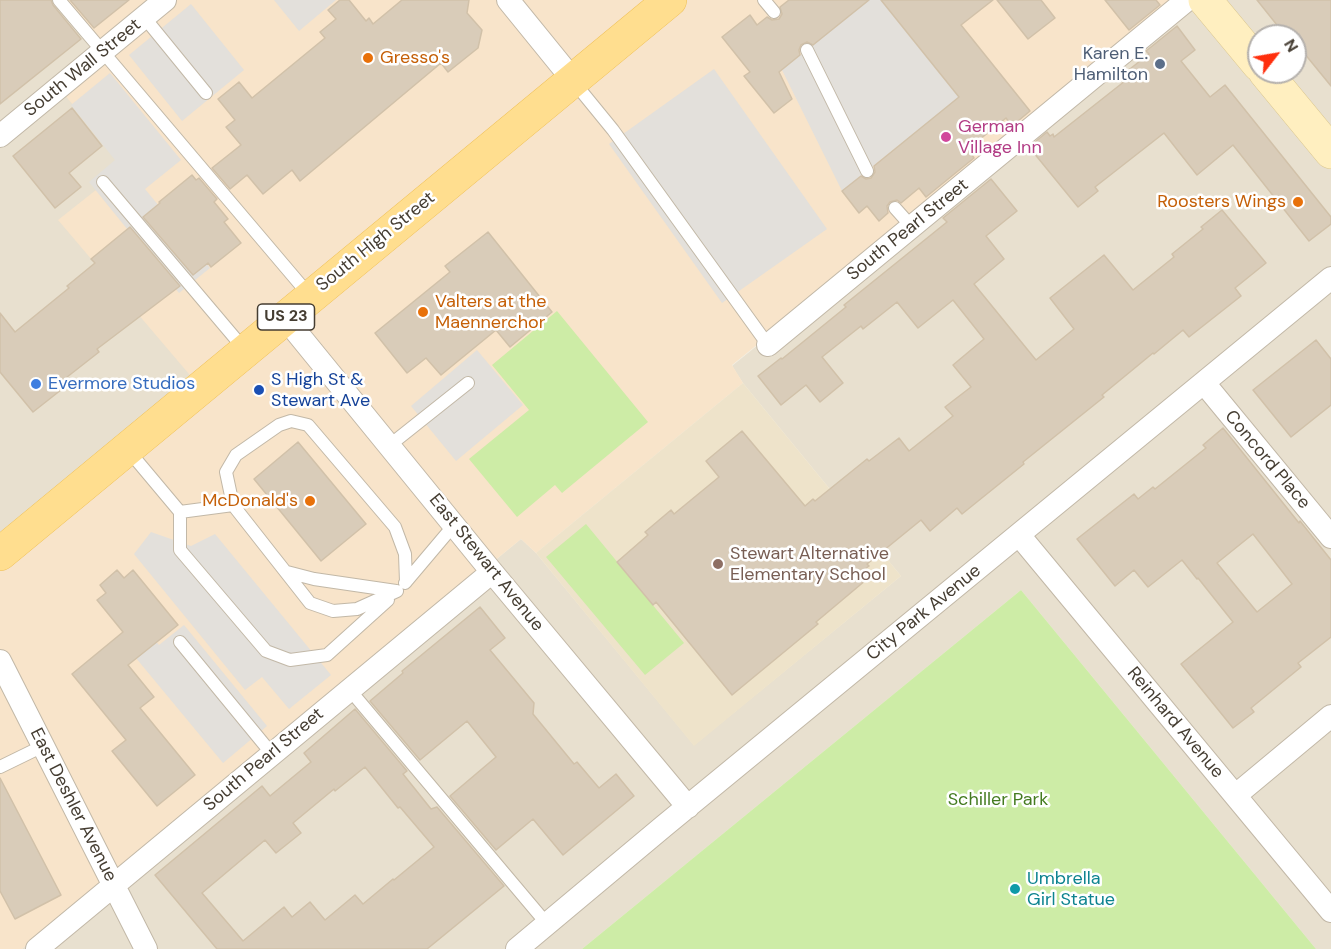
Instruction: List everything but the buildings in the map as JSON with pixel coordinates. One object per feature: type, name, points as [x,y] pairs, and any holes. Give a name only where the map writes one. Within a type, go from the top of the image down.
[{"type":"main road","name":"South High Street","points":[[0,554],[670,0]]},
{"type":"street","name":"South Wall Street","points":[[0,136],[165,0]]},
{"type":"street","points":[[508,0],[573,80]]},
{"type":"street","name":"South Pearl Street","points":[[768,345],[1187,0]]},
{"type":"street","points":[[1205,0],[1247,51]]},
{"type":"street","points":[[1275,84],[1331,152]]},
{"type":"street","name":"City Park Avenue","points":[[517,949],[1331,278]]},
{"type":"street","name":"East Stewart Avenue","points":[[285,318],[688,807]]},
{"type":"street","name":"Concord Place","points":[[1204,383],[1331,537]]},
{"type":"street","name":"Reinhard Avenue","points":[[1019,535],[1331,911]]},
{"type":"street","name":"South Pearl Street","points":[[37,949],[492,572]]},
{"type":"street","name":"East Deshler Avenue","points":[[0,661],[147,949]]},
{"type":"street","points":[[1236,795],[1331,716]]},
{"type":"lane","points":[[59,0],[310,296]]},
{"type":"lane","points":[[764,0],[774,12]]},
{"type":"lane","points":[[144,17],[206,93]]},
{"type":"lane","points":[[807,50],[867,171]]},
{"type":"lane","points":[[573,80],[613,130],[768,345]]},
{"type":"lane","points":[[103,182],[245,351]]},
{"type":"lane","points":[[895,208],[912,227]]},
{"type":"lane","points":[[390,446],[468,384]]},
{"type":"lane","points":[[397,591],[357,609],[333,611],[310,603],[233,505],[226,472],[236,455],[279,425],[291,421],[308,425],[395,527],[405,554],[406,582]]},
{"type":"lane","points":[[127,450],[180,512],[180,550],[266,651],[290,660],[327,655],[406,582],[454,525]]},
{"type":"lane","points":[[180,512],[233,505]]},
{"type":"lane","points":[[287,572],[314,579],[397,591]]},
{"type":"lane","points":[[180,642],[272,754]]},
{"type":"lane","points":[[350,689],[547,924]]},
{"type":"lane","points":[[0,767],[43,746]]},
{"type":"shaded area","points":[[0,0],[60,0],[103,52],[125,167],[200,387],[0,548]]},
{"type":"shaded area","points":[[60,0],[1184,0],[732,365],[743,383],[536,553],[521,539],[22,949],[0,949],[0,548],[200,387],[58,220],[125,167],[58,87],[103,52]]},
{"type":"shaded area","points":[[274,0],[336,0],[299,31]]},
{"type":"shaded area","points":[[869,0],[881,0],[959,97],[842,191],[782,70]]},
{"type":"shaded area","points":[[1184,0],[1331,0],[1331,949],[1316,949],[1021,590],[582,949],[22,949],[521,539],[536,553],[694,745],[901,576],[743,383],[732,366]]},
{"type":"shaded area","points":[[191,4],[244,70],[182,121],[129,55]]},
{"type":"shaded area","points":[[714,69],[827,229],[722,303],[609,144]]},
{"type":"shaded area","points":[[110,73],[181,160],[145,189],[210,268],[179,293],[89,182],[115,160],[71,105]]},
{"type":"shaded area","points":[[477,350],[523,405],[456,461],[411,406]]},
{"type":"shaded area","name":"Stewart Alternative Elementary School","points":[[743,383],[901,576],[694,746],[536,553]]},
{"type":"shaded area","points":[[151,532],[191,546],[215,534],[331,675],[289,709],[262,677],[245,690],[134,554]]},
{"type":"shaded area","points":[[184,625],[267,726],[223,763],[126,646],[146,630],[159,645]]},
{"type":"green space","points":[[557,311],[648,422],[562,493],[555,485],[517,517],[469,459],[529,410],[492,365]]},
{"type":"green space","points":[[586,524],[684,643],[645,675],[546,557]]},
{"type":"green space","name":"Schiller Park","points":[[1021,590],[1316,949],[582,949]]},
{"type":"place","name":"Gresso's","points":[[368,58]]},
{"type":"place","name":"Karen E. Hamilton","points":[[1160,64]]},
{"type":"place","name":"German Village Inn","points":[[946,137]]},
{"type":"place","name":"Roosters Wings","points":[[1298,202]]},
{"type":"place","name":"Valters at the Maennerchor","points":[[423,312]]},
{"type":"place","name":"Evermore Studios","points":[[36,384]]},
{"type":"place","name":"S High St & Stewart Ave","points":[[259,390]]},
{"type":"place","name":"McDonald's","points":[[310,501]]},
{"type":"place","name":"Stewart Alternative Elementary School","points":[[718,564]]},
{"type":"place","name":"Umbrella Girl Statue","points":[[1015,889]]}]
